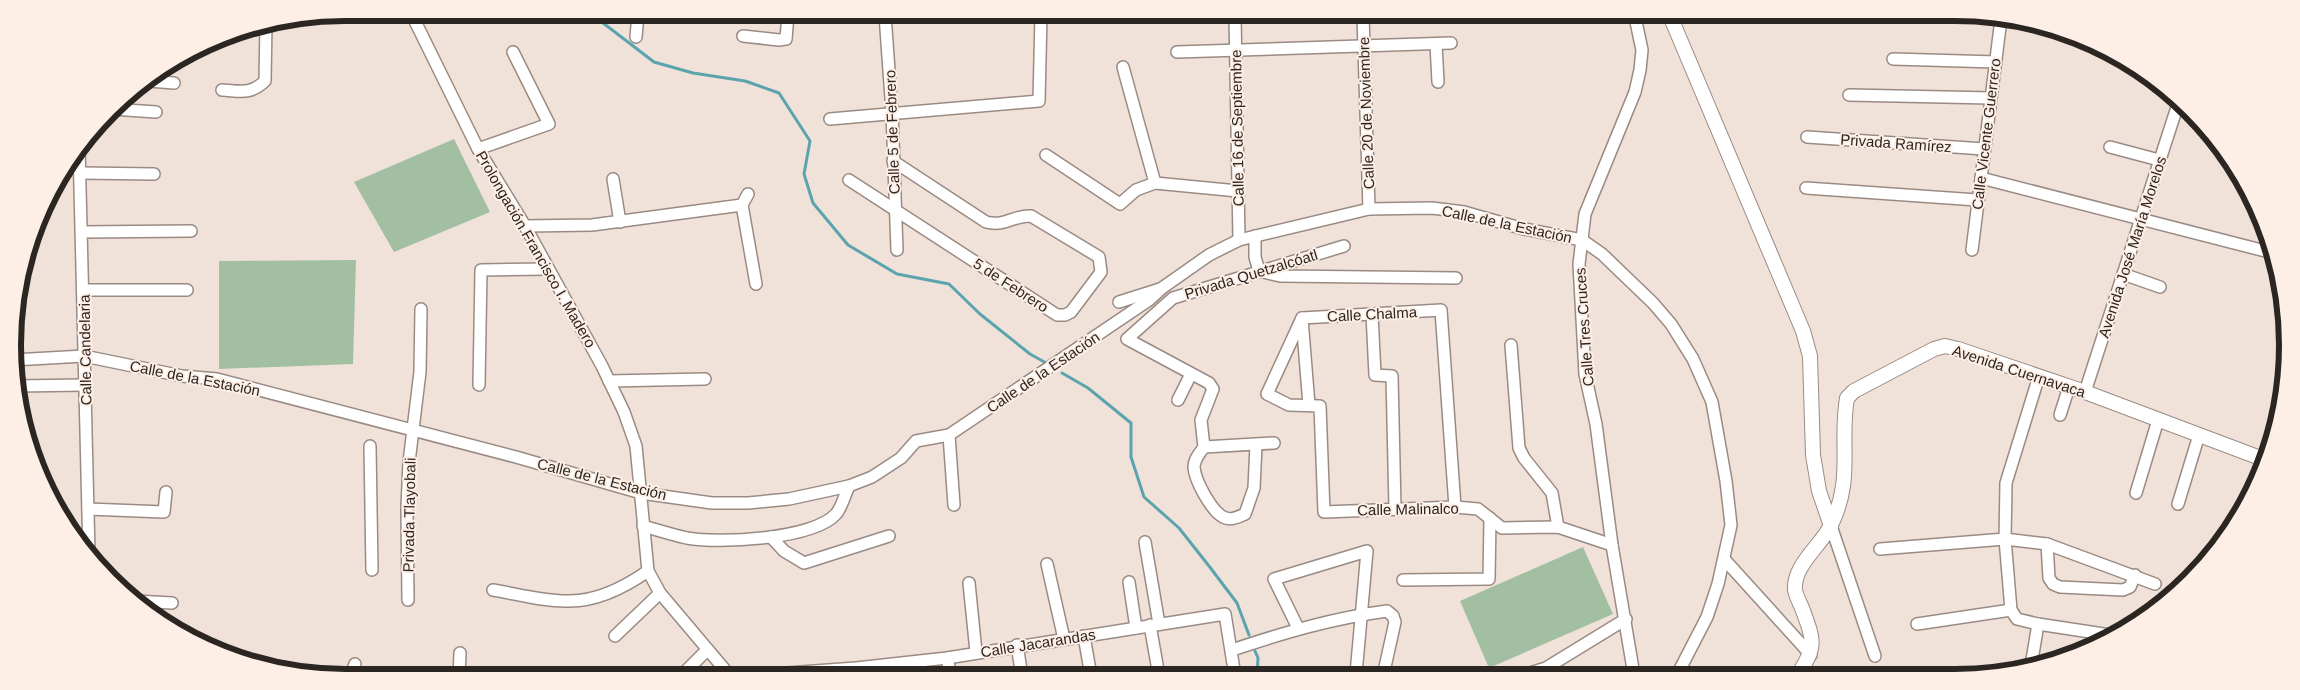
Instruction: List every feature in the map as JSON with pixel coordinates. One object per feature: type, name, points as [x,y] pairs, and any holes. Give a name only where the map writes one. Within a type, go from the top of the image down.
[{"type":"street","name":"Prolongación Francisco I. Madero","points":[[415,21],[478,149],[548,269],[624,412],[636,446],[648,571]]},
{"type":"street","points":[[636,38],[637,21]]},
{"type":"street","points":[[743,36],[786,39],[787,21]]},
{"type":"street","name":"Calle 5 de Febrero","points":[[885,21],[892,112],[897,250]]},
{"type":"street","points":[[830,119],[892,112],[1039,101],[1041,21]]},
{"type":"street","name":"Calle 16 de Septiembre","points":[[1235,21],[1239,240]]},
{"type":"street","name":"Calle 20 de Noviembre","points":[[1363,21],[1369,209]]},
{"type":"street","name":"Calle Tres Cruces","points":[[1633,669],[1612,545],[1596,424],[1585,374],[1579,264],[1585,214],[1635,92],[1642,50],[1636,21]]},
{"type":"street","points":[[1672,21],[1803,331],[1810,356],[1812,455],[1819,491],[1875,656]]},
{"type":"street","name":"Calle Vicente Guerrero","points":[[1972,250],[2000,24]]},
{"type":"street","points":[[222,90],[247,91],[256,89],[265,80],[266,31]]},
{"type":"street","points":[[1177,52],[1451,43]]},
{"type":"street","points":[[1436,44],[1438,82]]},
{"type":"street","points":[[478,149],[549,124],[512,52]]},
{"type":"street","points":[[1894,59],[1996,62]]},
{"type":"street","points":[[1123,67],[1155,183]]},
{"type":"street","points":[[158,81],[174,83]]},
{"type":"street","points":[[1848,95],[1991,98]]},
{"type":"street","name":"Avenida José María Morelos","points":[[2085,392],[2176,109]]},
{"type":"street","points":[[123,110],[156,112]]},
{"type":"street","name":"Privada Ramírez","points":[[1808,138],[1984,149]]},
{"type":"street","points":[[2110,146],[2159,160]]},
{"type":"street","points":[[1046,155],[1120,204],[1136,190],[1155,183],[1238,191]]},
{"type":"street","name":"Calle Candelaria","points":[[80,160],[89,543]]},
{"type":"street","name":"5 de Febrero","points":[[849,180],[1057,315],[1065,315],[1071,312],[1101,272],[1099,258],[1031,216],[1020,216],[1008,223],[986,222],[894,161]]},
{"type":"street","points":[[80,173],[154,174]]},
{"type":"street","points":[[1981,178],[2140,221],[2246,245],[2265,251]]},
{"type":"street","points":[[613,180],[620,222]]},
{"type":"street","points":[[1806,188],[1977,200]]},
{"type":"street","points":[[748,194],[742,205],[756,284]]},
{"type":"street","points":[[524,226],[592,225],[742,205]]},
{"type":"street","name":"Calle de la Estación","points":[[22,360],[84,356],[182,376],[217,379],[516,457],[641,492],[712,503],[748,503],[789,499],[849,486],[872,477],[901,458],[916,441],[950,435],[1149,300],[1162,288],[1209,255],[1239,240],[1369,209],[1432,208],[1464,212],[1524,228],[1582,240],[1602,254],[1653,303],[1671,324],[1693,359],[1712,402],[1730,500],[1731,525],[1724,559],[1707,617],[1680,669]]},
{"type":"street","points":[[82,232],[191,231]]},
{"type":"street","points":[[1255,236],[1255,257],[1259,271],[1280,276],[1456,278]]},
{"type":"street","name":"Privada Quetzalcóatl","points":[[1204,447],[1201,420],[1213,389],[1209,384],[1127,339],[1173,298],[1344,246]]},
{"type":"street","points":[[479,385],[481,270],[548,269]]},
{"type":"street","points":[[2123,274],[2160,287]]},
{"type":"street","points":[[1119,302],[1162,288],[1192,292]]},
{"type":"street","points":[[84,290],[187,290]]},
{"type":"street","name":"Privada Tlayobali","points":[[408,600],[407,507],[420,372],[421,309]]},
{"type":"street","name":"Calle Chalma","points":[[1302,318],[1441,310],[1455,507]]},
{"type":"street","points":[[1372,314],[1375,374],[1392,376],[1395,508]]},
{"type":"street","points":[[1302,318],[1308,405],[1289,405],[1267,394],[1302,318]]},
{"type":"street","points":[[1511,345],[1519,448],[1524,458],[1552,493],[1558,527]]},
{"type":"street","name":"Avenida Cuernavaca","points":[[1811,655],[1813,638],[1795,590],[1800,570],[1831,526],[1842,496],[1846,478],[1845,408],[1847,398],[1854,391],[1934,349],[1945,346],[2039,376],[2259,457]]},
{"type":"street","points":[[1178,400],[1191,374]]},
{"type":"street","points":[[2039,376],[2006,483],[2005,539],[2011,610],[2016,619],[2101,634]]},
{"type":"street","points":[[609,381],[705,379]]},
{"type":"street","points":[[24,386],[85,385]]},
{"type":"street","points":[[2060,415],[2068,387]]},
{"type":"street","name":"Calle Malinalco","points":[[1308,405],[1320,406],[1324,512],[1395,508],[1455,507],[1478,509],[1502,528],[1558,527],[1612,545]]},
{"type":"street","points":[[2136,493],[2158,420]]},
{"type":"street","points":[[950,435],[954,505]]},
{"type":"street","points":[[2178,504],[2200,435]]},
{"type":"street","points":[[1256,445],[1254,488],[1245,514],[1234,519],[1223,517],[1209,502],[1199,484],[1194,467],[1196,458],[1204,447],[1274,443]]},
{"type":"street","points":[[370,446],[372,570]]},
{"type":"street","points":[[643,526],[688,538],[723,540],[770,537],[824,522],[837,514],[849,486]]},
{"type":"street","points":[[88,509],[164,512],[166,492]]},
{"type":"street","points":[[1404,580],[1489,579],[1490,518]]},
{"type":"street","points":[[770,537],[784,552],[804,563],[889,536]]},
{"type":"street","points":[[1880,549],[2005,539],[2047,544],[2156,584]]},
{"type":"street","points":[[1145,542],[1158,669]]},
{"type":"street","points":[[2047,544],[2049,578],[2052,584],[2060,587],[2123,590],[2130,587],[2135,575]]},
{"type":"street","points":[[1298,628],[1274,578],[1367,552],[1356,669]]},
{"type":"street","points":[[1724,559],[1811,655],[1802,669]]},
{"type":"street","points":[[1047,564],[1064,638]]},
{"type":"street","points":[[493,590],[569,602],[612,592],[648,571],[660,593],[724,669]]},
{"type":"street","points":[[1129,582],[1136,628]]},
{"type":"street","points":[[969,583],[976,652]]},
{"type":"street","points":[[615,636],[660,593]]},
{"type":"street","points":[[148,602],[172,603]]},
{"type":"street","points":[[1917,624],[2011,610]]},
{"type":"street","points":[[1234,669],[1232,650],[1298,628],[1361,614],[1387,612],[1393,616],[1396,622],[1385,669]]},
{"type":"street","name":"Calle Jacarandas","points":[[876,669],[1017,645],[1225,614],[1232,650]]},
{"type":"street","points":[[1543,669],[1626,619]]},
{"type":"street","points":[[2032,660],[2038,624]]},
{"type":"street","points":[[1084,636],[1090,669]]},
{"type":"street","points":[[1017,645],[1021,669]]},
{"type":"street","points":[[688,669],[707,650]]},
{"type":"street","points":[[459,669],[460,653]]},
{"type":"street","points":[[947,658],[949,669]]},
{"type":"street","points":[[353,669],[355,664]]},
{"type":"green space","points":[[454,139],[490,212],[394,252],[354,182]]},
{"type":"green space","points":[[356,260],[353,364],[219,369],[219,261]]},
{"type":"green space","points":[[1583,547],[1613,614],[1489,668],[1460,601]]},
{"type":"waterway","points":[[600,21],[654,62],[693,73],[745,81],[779,93],[810,141],[804,174],[813,203],[848,245],[897,274],[949,284],[980,314],[1030,354],[1048,364]]},
{"type":"waterway","points":[[1062,373],[1088,388],[1131,423],[1131,457],[1144,497],[1179,528],[1209,566],[1237,603],[1249,635]]},
{"type":"waterway","points":[[1255,651],[1258,658],[1257,669]]}]
